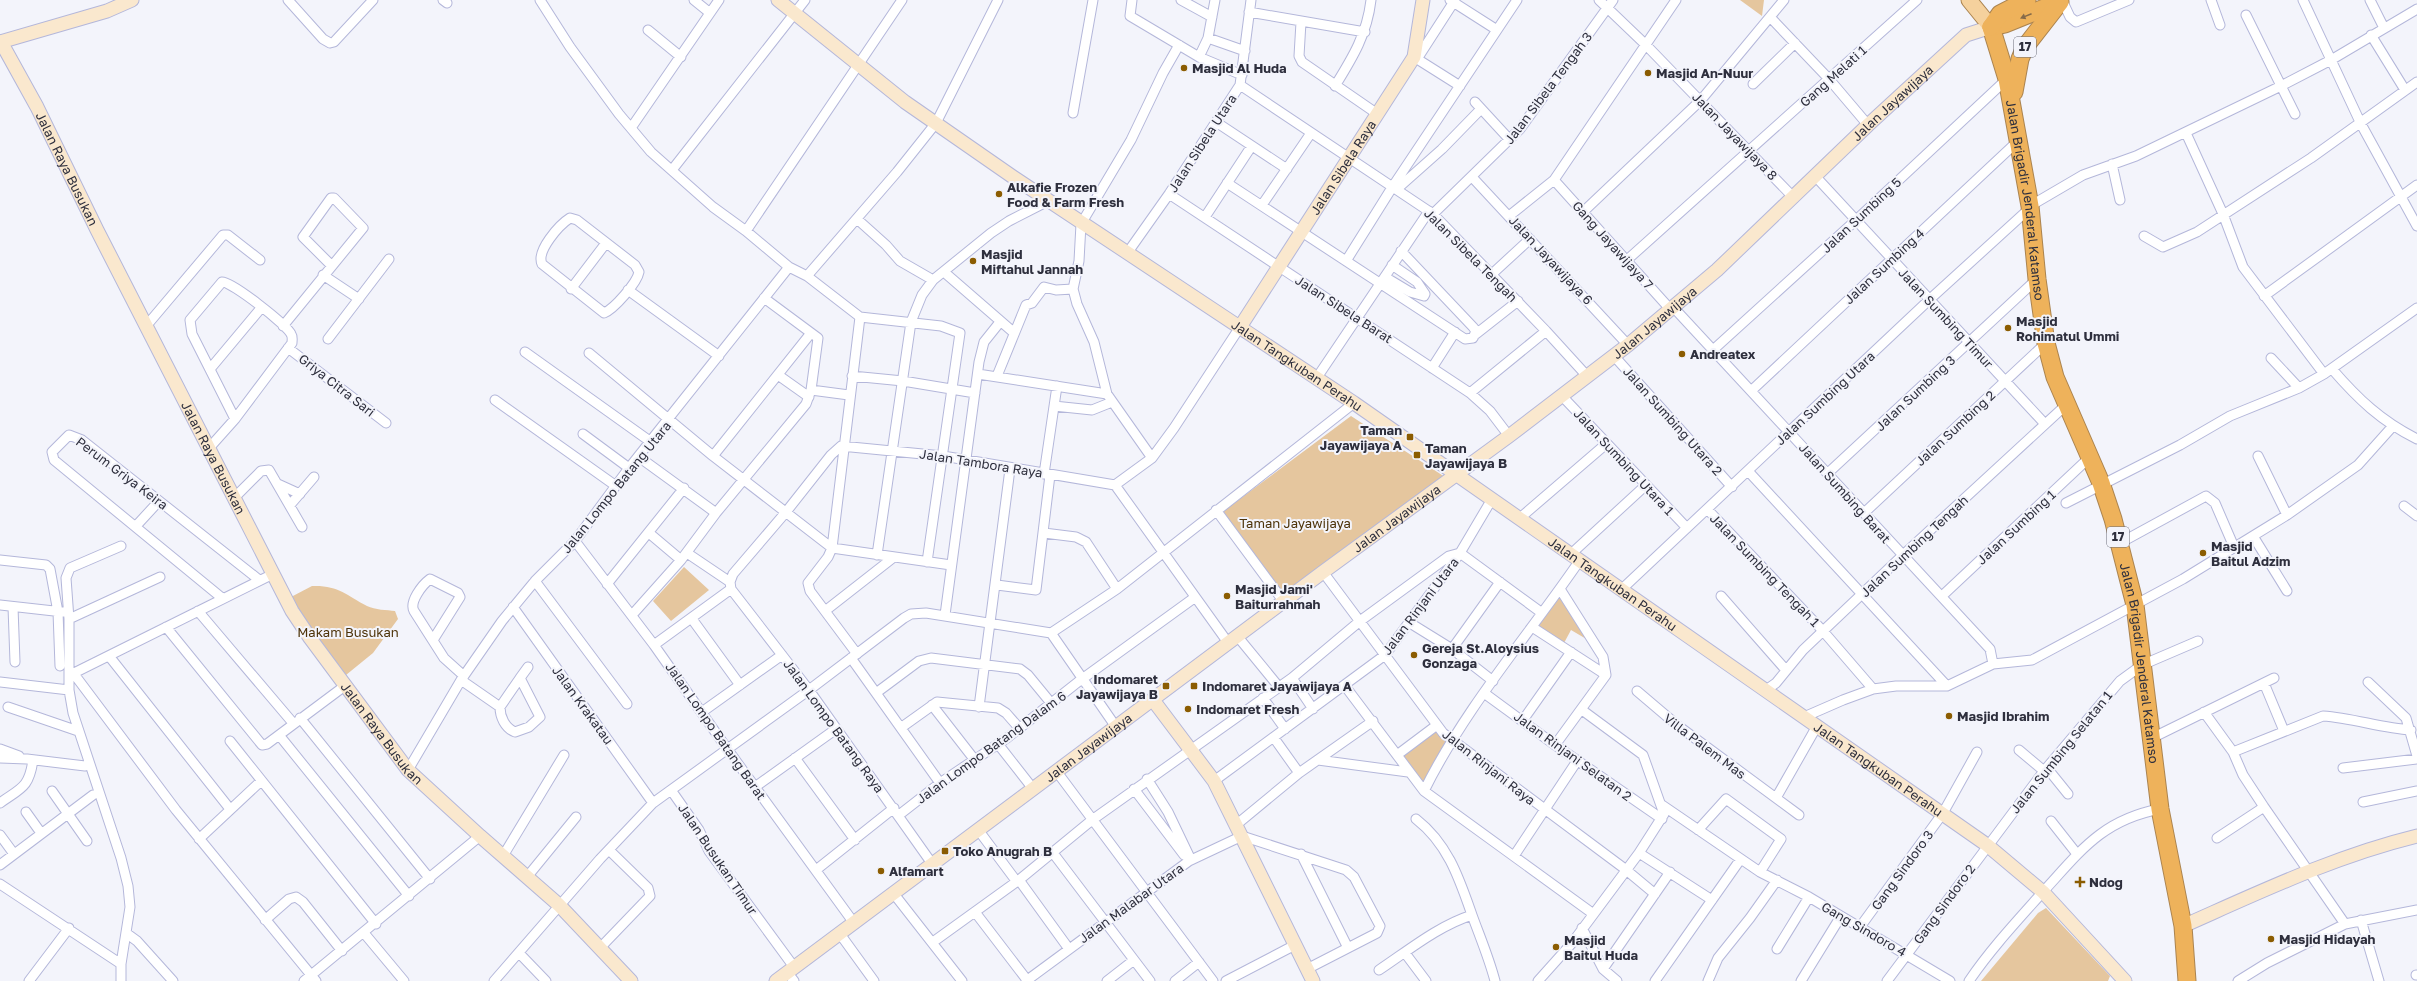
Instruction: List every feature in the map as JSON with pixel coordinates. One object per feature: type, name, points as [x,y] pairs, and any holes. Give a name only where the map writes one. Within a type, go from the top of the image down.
[{"type":"highway","points":[[1991,26],[2000,14],[2027,0]]},
{"type":"highway","name":"17","points":[[1991,26],[2005,24],[2061,1]]},
{"type":"highway","name":"17","points":[[2012,102],[2020,59],[2025,47],[2061,1]]},
{"type":"highway","name":"Jalan Brigadir Jenderal Katamso","points":[[1991,26],[2007,79],[2012,102],[2030,207],[2037,280],[2046,343],[2055,377],[2101,483],[2120,544],[2135,605],[2160,808],[2183,926],[2187,981]]},
{"type":"main road","points":[[0,41],[84,18],[132,0]]},
{"type":"main road","name":"Jalan Tangkuban Perahu","points":[[778,0],[936,123],[1049,202],[1078,222],[1128,252],[1354,403],[1987,845],[2044,892],[2125,981]]},
{"type":"main road","name":"Jalan Sibela Raya","points":[[1240,326],[1376,114],[1415,58],[1423,0]]},
{"type":"main road","points":[[1969,0],[1991,26]]},
{"type":"main road","name":"Jalan Jayawijaya","points":[[776,981],[792,973],[854,923],[934,865],[1323,572],[1509,436],[1614,356],[1673,309],[1794,198],[1868,126],[1966,35],[1991,26]]},
{"type":"main road","name":"Jalan Raya Busukan","points":[[0,41],[37,107],[97,230],[210,447],[273,574],[310,638],[408,770],[559,906],[631,981]]},
{"type":"main road","points":[[1153,700],[1214,781],[1313,981]]},
{"type":"main road","points":[[2183,926],[2309,870],[2379,845],[2417,836]]},
{"type":"street","points":[[288,0],[323,39],[330,43],[370,1]]},
{"type":"street","points":[[540,0],[570,47],[631,128],[672,170],[713,207],[746,231],[790,267],[807,276],[860,317],[941,326],[960,333],[927,562]]},
{"type":"street","points":[[694,0],[710,13]]},
{"type":"street","points":[[631,128],[719,0]]},
{"type":"street","points":[[672,170],[805,0]]},
{"type":"street","points":[[746,231],[860,65],[902,0]]},
{"type":"street","points":[[807,276],[857,219],[936,123],[998,0]]},
{"type":"street","points":[[1073,113],[1093,0]]},
{"type":"street","points":[[1132,0],[1130,16],[1199,57],[1242,75]]},
{"type":"street","points":[[1181,0],[1212,17]]},
{"type":"street","points":[[1199,57],[1208,38],[1215,0]]},
{"type":"street","name":"Jalan Sibela Utara","points":[[1128,252],[1169,194],[1240,85],[1251,0]]},
{"type":"street","points":[[1336,86],[1360,45],[1365,32],[1371,0]]},
{"type":"street","points":[[1346,261],[1517,0]]},
{"type":"street","name":"Jalan Jayawijaya 8","points":[[1599,0],[1701,100],[1794,198]]},
{"type":"street","name":"Jalan Sibela Tengah 3","points":[[1316,379],[1401,251],[1431,213],[1472,177],[1510,140],[1613,0]]},
{"type":"street","points":[[1510,216],[1554,180],[1676,0]]},
{"type":"street","points":[[1584,212],[1701,100],[1784,0]]},
{"type":"street","name":"Gang Melati 1","points":[[1627,260],[1917,0]]},
{"type":"street","points":[[2061,1],[2070,17],[2076,22],[2129,0]]},
{"type":"street","points":[[2211,0],[2220,25]]},
{"type":"street","points":[[2303,0],[2361,124],[2417,226]]},
{"type":"street","points":[[2370,0],[2384,28]]},
{"type":"street","points":[[1460,86],[1415,58],[1453,1],[1497,30]]},
{"type":"street","name":"Jalan Sumbing Utara","points":[[1622,589],[2030,207],[2083,175],[2136,156],[2281,86],[2331,60],[2417,9]]},
{"type":"street","points":[[1249,12],[1365,32]]},
{"type":"street","points":[[2246,16],[2295,114]]},
{"type":"street","points":[[1770,18],[1829,79],[1868,126]]},
{"type":"street","points":[[1301,22],[1300,60],[1376,114]]},
{"type":"street","points":[[648,30],[681,57]]},
{"type":"street","points":[[2371,35],[2405,90]]},
{"type":"street","points":[[1208,38],[1245,51]]},
{"type":"street","points":[[1753,84],[1795,43]]},
{"type":"street","points":[[1152,458],[1109,398],[1094,342],[1077,304],[1073,289],[1079,261],[1078,222],[1131,140],[1163,73],[1179,45]]},
{"type":"street","name":"Jalan Sumbing 5","points":[[1713,350],[1855,221],[2007,79]]},
{"type":"street","points":[[2144,236],[2159,246],[2168,245],[2197,232],[2361,124],[2417,82]]},
{"type":"street","name":"Jalan Sibela Tengah","points":[[1240,85],[1395,187],[1431,213],[1518,301],[1587,376]]},
{"type":"street","points":[[1395,187],[1430,160],[1478,106],[1510,140]]},
{"type":"street","points":[[1216,122],[1287,169]]},
{"type":"street","points":[[1262,206],[1311,133]]},
{"type":"street","points":[[2186,133],[2223,214],[2243,266],[2264,296],[2328,372],[2392,427],[2417,439]]},
{"type":"street","name":"Jalan Sumbing 4","points":[[1752,391],[2018,141]]},
{"type":"street","points":[[1205,217],[1251,146]]},
{"type":"street","points":[[2112,164],[2120,200]]},
{"type":"street","name":"Jalan Jayawijaya 6","points":[[1472,177],[1628,344]]},
{"type":"street","name":"Jalan Sumbing Timur","points":[[1816,177],[1891,260],[2045,424]]},
{"type":"street","name":"Gang Jayawijaya 7","points":[[1554,180],[1673,309]]},
{"type":"street","points":[[1227,183],[1346,261],[1382,280],[1416,295],[1424,296],[1425,294],[1416,282],[1392,265]]},
{"type":"street","points":[[2264,296],[2417,185]]},
{"type":"street","name":"Jalan Sibela Barat","points":[[1169,194],[1470,393],[1490,411],[1509,436]]},
{"type":"street","points":[[235,420],[192,334],[189,325],[190,320],[219,284],[229,283],[284,326],[323,275],[332,266],[363,228],[334,198],[331,198],[303,237],[332,266]]},
{"type":"street","points":[[877,555],[911,322],[922,295],[933,280],[991,233],[1009,221],[1049,202]]},
{"type":"street","points":[[570,218],[577,220],[606,243],[638,268],[638,275],[628,290],[612,308],[604,313],[571,289],[542,264],[540,259],[542,248],[570,218]]},
{"type":"street","points":[[857,219],[886,245],[900,261],[933,280]]},
{"type":"street","points":[[147,325],[223,235],[228,235],[260,260]]},
{"type":"street","points":[[1492,274],[1530,239]]},
{"type":"street","points":[[571,289],[606,243]]},
{"type":"street","points":[[1401,251],[1473,327],[1476,334]]},
{"type":"street","points":[[328,339],[389,259]]},
{"type":"street","name":"Jalan Lompo Batang Utara","points":[[408,770],[463,678],[513,607],[575,541],[629,468],[669,420],[790,267]]},
{"type":"street","points":[[944,272],[1012,332]]},
{"type":"street","points":[[323,275],[359,299]]},
{"type":"street","points":[[1382,280],[1455,332],[1469,340],[1518,301]]},
{"type":"street","name":"Jalan Sumbing 3","points":[[1828,473],[1968,342],[2037,280]]},
{"type":"street","points":[[997,376],[1026,305],[1032,303],[1044,287],[1056,290],[1073,289]]},
{"type":"street","points":[[628,290],[719,356]]},
{"type":"street","points":[[632,615],[687,553],[716,513],[744,481],[806,404],[810,393],[819,341],[811,333],[764,298]]},
{"type":"street","points":[[210,369],[262,308]]},
{"type":"street","points":[[2066,502],[2180,444],[2230,416],[2299,388],[2328,372],[2417,308]]},
{"type":"street","name":"Jalan Sumbing Barat","points":[[1673,309],[1752,391],[1902,556],[1942,596],[1990,649],[1993,664]]},
{"type":"street","points":[[860,317],[849,395],[846,445],[832,548],[828,557],[808,583],[810,591],[825,611],[876,693],[902,726],[940,783]]},
{"type":"street","points":[[945,616],[982,348],[987,338],[1000,322]]},
{"type":"street","name":"Griya Citra Sari","points":[[210,447],[235,420],[288,348],[292,338],[284,326]]},
{"type":"street","points":[[1240,326],[1174,428],[1152,458],[1115,485],[1194,598],[1279,687]]},
{"type":"street","points":[[1470,393],[1546,331]]},
{"type":"street","points":[[1432,368],[1455,332]]},
{"type":"street","points":[[713,456],[811,333]]},
{"type":"street","name":"Jalan Sumbing 2","points":[[1864,513],[2046,343]]},
{"type":"street","name":"Griya Citra Sari","points":[[288,348],[386,423]]},
{"type":"street","points":[[525,352],[651,442]]},
{"type":"street","points":[[588,353],[744,481],[832,548],[951,565]]},
{"type":"street","name":"Jalan Sumbing Utara 2","points":[[1614,356],[1732,487]]},
{"type":"street","points":[[2270,358],[2299,388]]},
{"type":"street","points":[[978,374],[1057,386],[1109,398]]},
{"type":"street","points":[[778,375],[810,393],[849,395]]},
{"type":"street","points":[[852,376],[903,381],[975,393]]},
{"type":"street","points":[[997,585],[1036,590],[1044,533],[1047,474],[1057,386]]},
{"type":"street","name":"Jalan Sumbing Utara 1","points":[[1562,396],[1687,528]]},
{"type":"street","points":[[1054,406],[1092,410],[1109,398]]},
{"type":"street","points":[[494,400],[616,486]]},
{"type":"street","points":[[494,981],[609,850],[653,803],[728,750],[911,614],[945,616],[991,625],[1051,633],[1116,589],[1354,403]]},
{"type":"street","name":"Jalan Sumbing Tengah","points":[[1766,690],[1776,683],[1785,669],[1822,631],[2066,405]]},
{"type":"street","points":[[1804,717],[1873,689],[1896,686],[1947,686],[1993,664],[2032,660],[2135,605],[2287,515],[2358,465],[2392,427]]},
{"type":"street","points":[[583,434],[629,468]]},
{"type":"street","name":"Perum Griya Keira","points":[[222,598],[54,460],[52,452],[55,446],[69,435],[82,440],[258,579]]},
{"type":"street","points":[[1520,518],[1606,444]]},
{"type":"street","points":[[654,645],[692,619],[731,585],[733,574],[786,512],[835,450],[846,445]]},
{"type":"street","name":"Jalan Tambora Raya","points":[[846,445],[943,456],[1010,469],[1115,485]]},
{"type":"street","points":[[639,456],[716,513]]},
{"type":"street","points":[[2258,456],[2287,515]]},
{"type":"street","name":"Jalan Sumbing 1","points":[[1942,596],[2090,457]]},
{"type":"street","points":[[979,707],[997,585],[1010,469]]},
{"type":"street","points":[[234,498],[263,470],[271,471],[302,527]]},
{"type":"street","points":[[1748,471],[1947,686]]},
{"type":"street","points":[[290,505],[314,477]]},
{"type":"street","points":[[278,484],[300,494]]},
{"type":"street","points":[[1424,791],[1492,681],[1560,589],[1575,557],[1646,485]]},
{"type":"street","points":[[607,584],[684,488]]},
{"type":"street","points":[[2120,544],[2206,496],[2215,504],[2234,547]]},
{"type":"street","name":"Jalan Rinjani Utara","points":[[1214,781],[1386,655],[1460,553],[1492,499]]},
{"type":"street","points":[[136,526],[159,501]]},
{"type":"street","points":[[2404,506],[2417,516]]},
{"type":"street","points":[[1216,510],[1284,602]]},
{"type":"street","name":"Jalan Sumbing Tengah 1","points":[[1707,510],[1822,631]]},
{"type":"street","points":[[649,533],[681,560]]},
{"type":"street","points":[[1044,533],[1076,537],[1086,542],[1116,589]]},
{"type":"street","points":[[2253,536],[2287,591]]},
{"type":"street","name":"Jalan Lompo Batang Barat","points":[[575,541],[654,645],[754,787],[854,923]]},
{"type":"street","points":[[121,546],[68,570],[66,578],[72,675],[69,690],[78,731],[95,775],[128,886],[130,907],[121,964],[121,981]]},
{"type":"street","name":"Jalan Lompo Batang Raya","points":[[687,553],[731,585],[809,690],[934,865]]},
{"type":"street","points":[[932,942],[1018,881],[1092,820],[1134,789],[1190,748],[1292,678],[1360,621],[1449,556],[1460,553],[1542,613]]},
{"type":"street","points":[[825,611],[894,557]]},
{"type":"street","points":[[0,560],[49,567],[58,612],[60,666]]},
{"type":"street","name":"Jalan Rinjani Raya","points":[[1323,572],[1437,725],[1453,742],[1625,869],[1655,894]]},
{"type":"street","points":[[72,675],[258,579],[273,574]]},
{"type":"street","points":[[0,605],[58,612],[68,615],[160,577]]},
{"type":"street","points":[[433,640],[460,597],[458,593],[430,579],[412,604],[414,611],[444,658],[463,678],[500,707],[502,718],[509,729],[514,732],[529,727],[540,717],[520,678]]},
{"type":"street","points":[[536,581],[627,704]]},
{"type":"street","points":[[1452,649],[1500,582]]},
{"type":"street","points":[[1554,745],[1582,710],[1606,675],[1603,657],[1560,589]]},
{"type":"street","points":[[1721,596],[1785,669]]},
{"type":"street","name":"Jalan Lompo Batang Dalam 6","points":[[816,870],[855,840],[1020,729],[1051,703],[1194,598]]},
{"type":"street","points":[[13,607],[15,662]]},
{"type":"street","name":"Jalan Krakatau","points":[[513,607],[653,803]]},
{"type":"street","points":[[198,611],[297,721],[430,879]]},
{"type":"street","points":[[692,619],[740,685]]},
{"type":"street","points":[[1410,623],[1452,649],[1492,681]]},
{"type":"street","points":[[166,627],[260,743],[266,744],[346,685]]},
{"type":"street","points":[[1532,627],[1606,675]]},
{"type":"street","points":[[1822,631],[1873,689]]},
{"type":"street","points":[[1051,633],[1116,727]]},
{"type":"street","name":"Jalan Sumbing Selatan 1","points":[[1987,845],[2046,769],[2120,681],[2142,665],[2198,641]]},
{"type":"street","points":[[1523,720],[1571,652]]},
{"type":"street","points":[[702,712],[782,655]]},
{"type":"street","points":[[109,656],[230,809]]},
{"type":"street","points":[[876,693],[925,658],[1025,672],[1051,703]]},
{"type":"street","points":[[500,707],[528,667]]},
{"type":"street","points":[[72,675],[176,810],[311,979],[342,951],[480,836]]},
{"type":"street","points":[[1292,678],[1313,709]]},
{"type":"street","points":[[2152,738],[2274,678]]},
{"type":"street","points":[[0,682],[69,690]]},
{"type":"street","points":[[2368,682],[2403,714],[2411,730],[2417,756]]},
{"type":"street","points":[[2264,683],[2284,731]]},
{"type":"street","points":[[1345,686],[1373,721],[1408,772],[1424,791],[1592,913]]},
{"type":"street","name":"Villa Palem Mas","points":[[1637,691],[1667,718],[1799,815]]},
{"type":"street","name":"Jalan Rinjani Selatan 2","points":[[1484,693],[1523,720],[1554,745],[1662,819]]},
{"type":"street","points":[[1263,698],[1285,729]]},
{"type":"street","points":[[902,726],[937,702],[1001,709],[1020,729]]},
{"type":"street","points":[[932,705],[974,759]]},
{"type":"street","points":[[8,707],[78,731]]},
{"type":"street","points":[[1540,980],[1572,943],[1592,913],[1639,853],[1664,814],[1643,755],[1582,710]]},
{"type":"street","points":[[2204,712],[2233,752],[2243,775],[2264,807],[2345,924]]},
{"type":"street","points":[[2233,752],[2323,716],[2337,717],[2387,728],[2411,730]]},
{"type":"street","name":"Jalan Malabar Utara","points":[[1027,980],[1190,860],[1239,830],[1299,774],[1373,721]]},
{"type":"street","points":[[1397,755],[1437,725]]},
{"type":"street","points":[[1776,798],[1817,726]]},
{"type":"street","points":[[754,787],[836,729]]},
{"type":"street","points":[[279,734],[409,896]]},
{"type":"street","points":[[1274,738],[1299,774]]},
{"type":"street","points":[[230,741],[376,924]]},
{"type":"street","points":[[998,744],[1034,790]]},
{"type":"street","points":[[0,749],[30,760]]},
{"type":"street","points":[[2019,750],[2046,769],[2068,794]]},
{"type":"street","name":"Gang Sindoro 3","points":[[1860,928],[1943,814],[1978,752]]},
{"type":"street","points":[[504,856],[564,755]]},
{"type":"street","points":[[0,758],[85,766]]},
{"type":"street","points":[[795,758],[855,840]]},
{"type":"street","points":[[2342,768],[2417,759]]},
{"type":"street","points":[[1,801],[26,784],[30,776],[30,760]]},
{"type":"street","points":[[1318,760],[1408,772]]},
{"type":"street","points":[[1514,856],[1577,761]]},
{"type":"street","points":[[1057,772],[1213,981]]},
{"type":"street","points":[[1147,780],[1168,812],[1190,860]]},
{"type":"street","points":[[199,839],[261,781]]},
{"type":"street","points":[[1134,789],[1190,860]]},
{"type":"street","name":"Jalan Busukan Timur","points":[[671,790],[699,830],[709,851],[792,973]]},
{"type":"street","points":[[52,791],[69,813],[87,841]]},
{"type":"street","points":[[2363,802],[2417,792]]},
{"type":"street","points":[[0,865],[93,795]]},
{"type":"street","points":[[1698,830],[1726,799],[1781,839],[1760,872]]},
{"type":"street","name":"Gang Sindoro 4","points":[[1662,805],[1740,860],[1809,897],[1950,981]]},
{"type":"street","points":[[2217,838],[2264,807]]},
{"type":"street","points":[[1969,981],[2002,939],[2077,854],[2115,824],[2144,812],[2160,808]]},
{"type":"street","points":[[26,812],[41,833]]},
{"type":"street","points":[[527,877],[576,817]]},
{"type":"street","points":[[1416,819],[1436,839],[1452,861],[1490,962],[1495,981]]},
{"type":"street","points":[[2050,822],[2077,854]]},
{"type":"street","points":[[1239,830],[1300,854],[1343,868],[1352,874],[1380,926],[1377,933],[1307,969]]},
{"type":"street","points":[[979,831],[1069,948]]},
{"type":"street","points":[[0,835],[14,854]]},
{"type":"street","name":"Gang Sindoro 2","points":[[1887,981],[1987,845]]},
{"type":"street","points":[[600,948],[650,896],[648,888],[609,850]]},
{"type":"street","points":[[1053,853],[1150,981]]},
{"type":"street","points":[[1639,853],[1712,900]]},
{"type":"street","points":[[1300,854],[1348,948]]},
{"type":"street","points":[[1655,981],[1740,860]]},
{"type":"street","points":[[1603,969],[1670,872]]},
{"type":"street","points":[[1708,981],[1718,958],[1750,918],[1777,880]]},
{"type":"street","points":[[0,884],[69,928],[121,964]]},
{"type":"street","points":[[894,894],[962,981]]},
{"type":"street","points":[[265,920],[289,899],[296,897],[303,902],[342,951]]},
{"type":"street","points":[[1777,949],[1809,897]]},
{"type":"street","points":[[2238,981],[2279,957],[2345,924],[2417,910]]},
{"type":"street","points":[[975,912],[1027,980]]},
{"type":"street","points":[[1379,970],[1455,920],[1472,915]]},
{"type":"street","points":[[1801,981],[1841,916]]},
{"type":"street","points":[[2361,920],[2379,981]]},
{"type":"street","points":[[30,981],[69,928]]},
{"type":"street","points":[[1582,928],[1603,969],[1617,981]]},
{"type":"street","points":[[126,933],[137,941],[173,981]]},
{"type":"street","points":[[364,933],[404,981]]},
{"type":"street","points":[[840,934],[874,981]]},
{"type":"street","points":[[1226,981],[1295,945]]},
{"type":"street","points":[[519,953],[546,981]]},
{"type":"street","points":[[1405,953],[1426,981]]},
{"type":"street","points":[[1107,981],[1134,960]]},
{"type":"street","points":[[1175,981],[1199,962]]},
{"type":"green space","points":[[1740,0],[1764,0],[1762,16]]},
{"type":"green space","name":"Taman Jayawijaya","points":[[1351,416],[1445,477],[1285,596],[1221,513]]},
{"type":"green space","points":[[684,567],[709,590],[671,621],[653,601]]},
{"type":"green space","name":"Makam Busukan","points":[[312,586],[329,587],[370,607],[395,611],[398,619],[373,653],[346,675],[343,676],[321,650],[291,597]]},
{"type":"green space","points":[[1560,594],[1588,640],[1571,630],[1564,643],[1536,626]]},
{"type":"green space","points":[[1437,729],[1451,742],[1423,787],[1401,755]]},
{"type":"green space","points":[[2046,908],[2110,976],[2108,981],[1981,981],[2038,913]]},
{"type":"place","name":"Masjid Al Huda","points":[[1184,68]]},
{"type":"place","name":"Masjid An-Nuur","points":[[1648,73]]},
{"type":"place","name":"Alkafie Frozen Food & Farm Fresh","points":[[999,194]]},
{"type":"place","name":"Masjid Miftahul Jannah","points":[[973,261]]},
{"type":"place","name":"Masjid Rohimatul Ummi","points":[[2008,328]]},
{"type":"place","name":"Andreatex","points":[[1682,354]]},
{"type":"place","name":"Taman Jayawijaya A","points":[[1410,437]]},
{"type":"place","name":"Taman Jayawijaya B","points":[[1417,455]]},
{"type":"place","name":"Masjid Baitul Adzim","points":[[2203,553]]},
{"type":"place","name":"Masjid Jami' Baiturrahmah","points":[[1227,596]]},
{"type":"place","name":"Gereja St.Aloysius Gonzaga","points":[[1414,655]]},
{"type":"place","name":"Indomaret Jayawijaya B","points":[[1166,686]]},
{"type":"place","name":"Indomaret Jayawijaya A","points":[[1194,686]]},
{"type":"place","name":"Indomaret Fresh","points":[[1188,709]]},
{"type":"place","name":"Masjid Ibrahim","points":[[1949,716]]},
{"type":"place","name":"Toko Anugrah B","points":[[945,851]]},
{"type":"place","name":"Alfamart","points":[[881,871]]},
{"type":"place","name":"Ndog","points":[[2080,882]]},
{"type":"place","name":"Masjid Hidayah","points":[[2271,939]]},
{"type":"place","name":"Masjid Baitul Huda","points":[[1556,947]]}]
